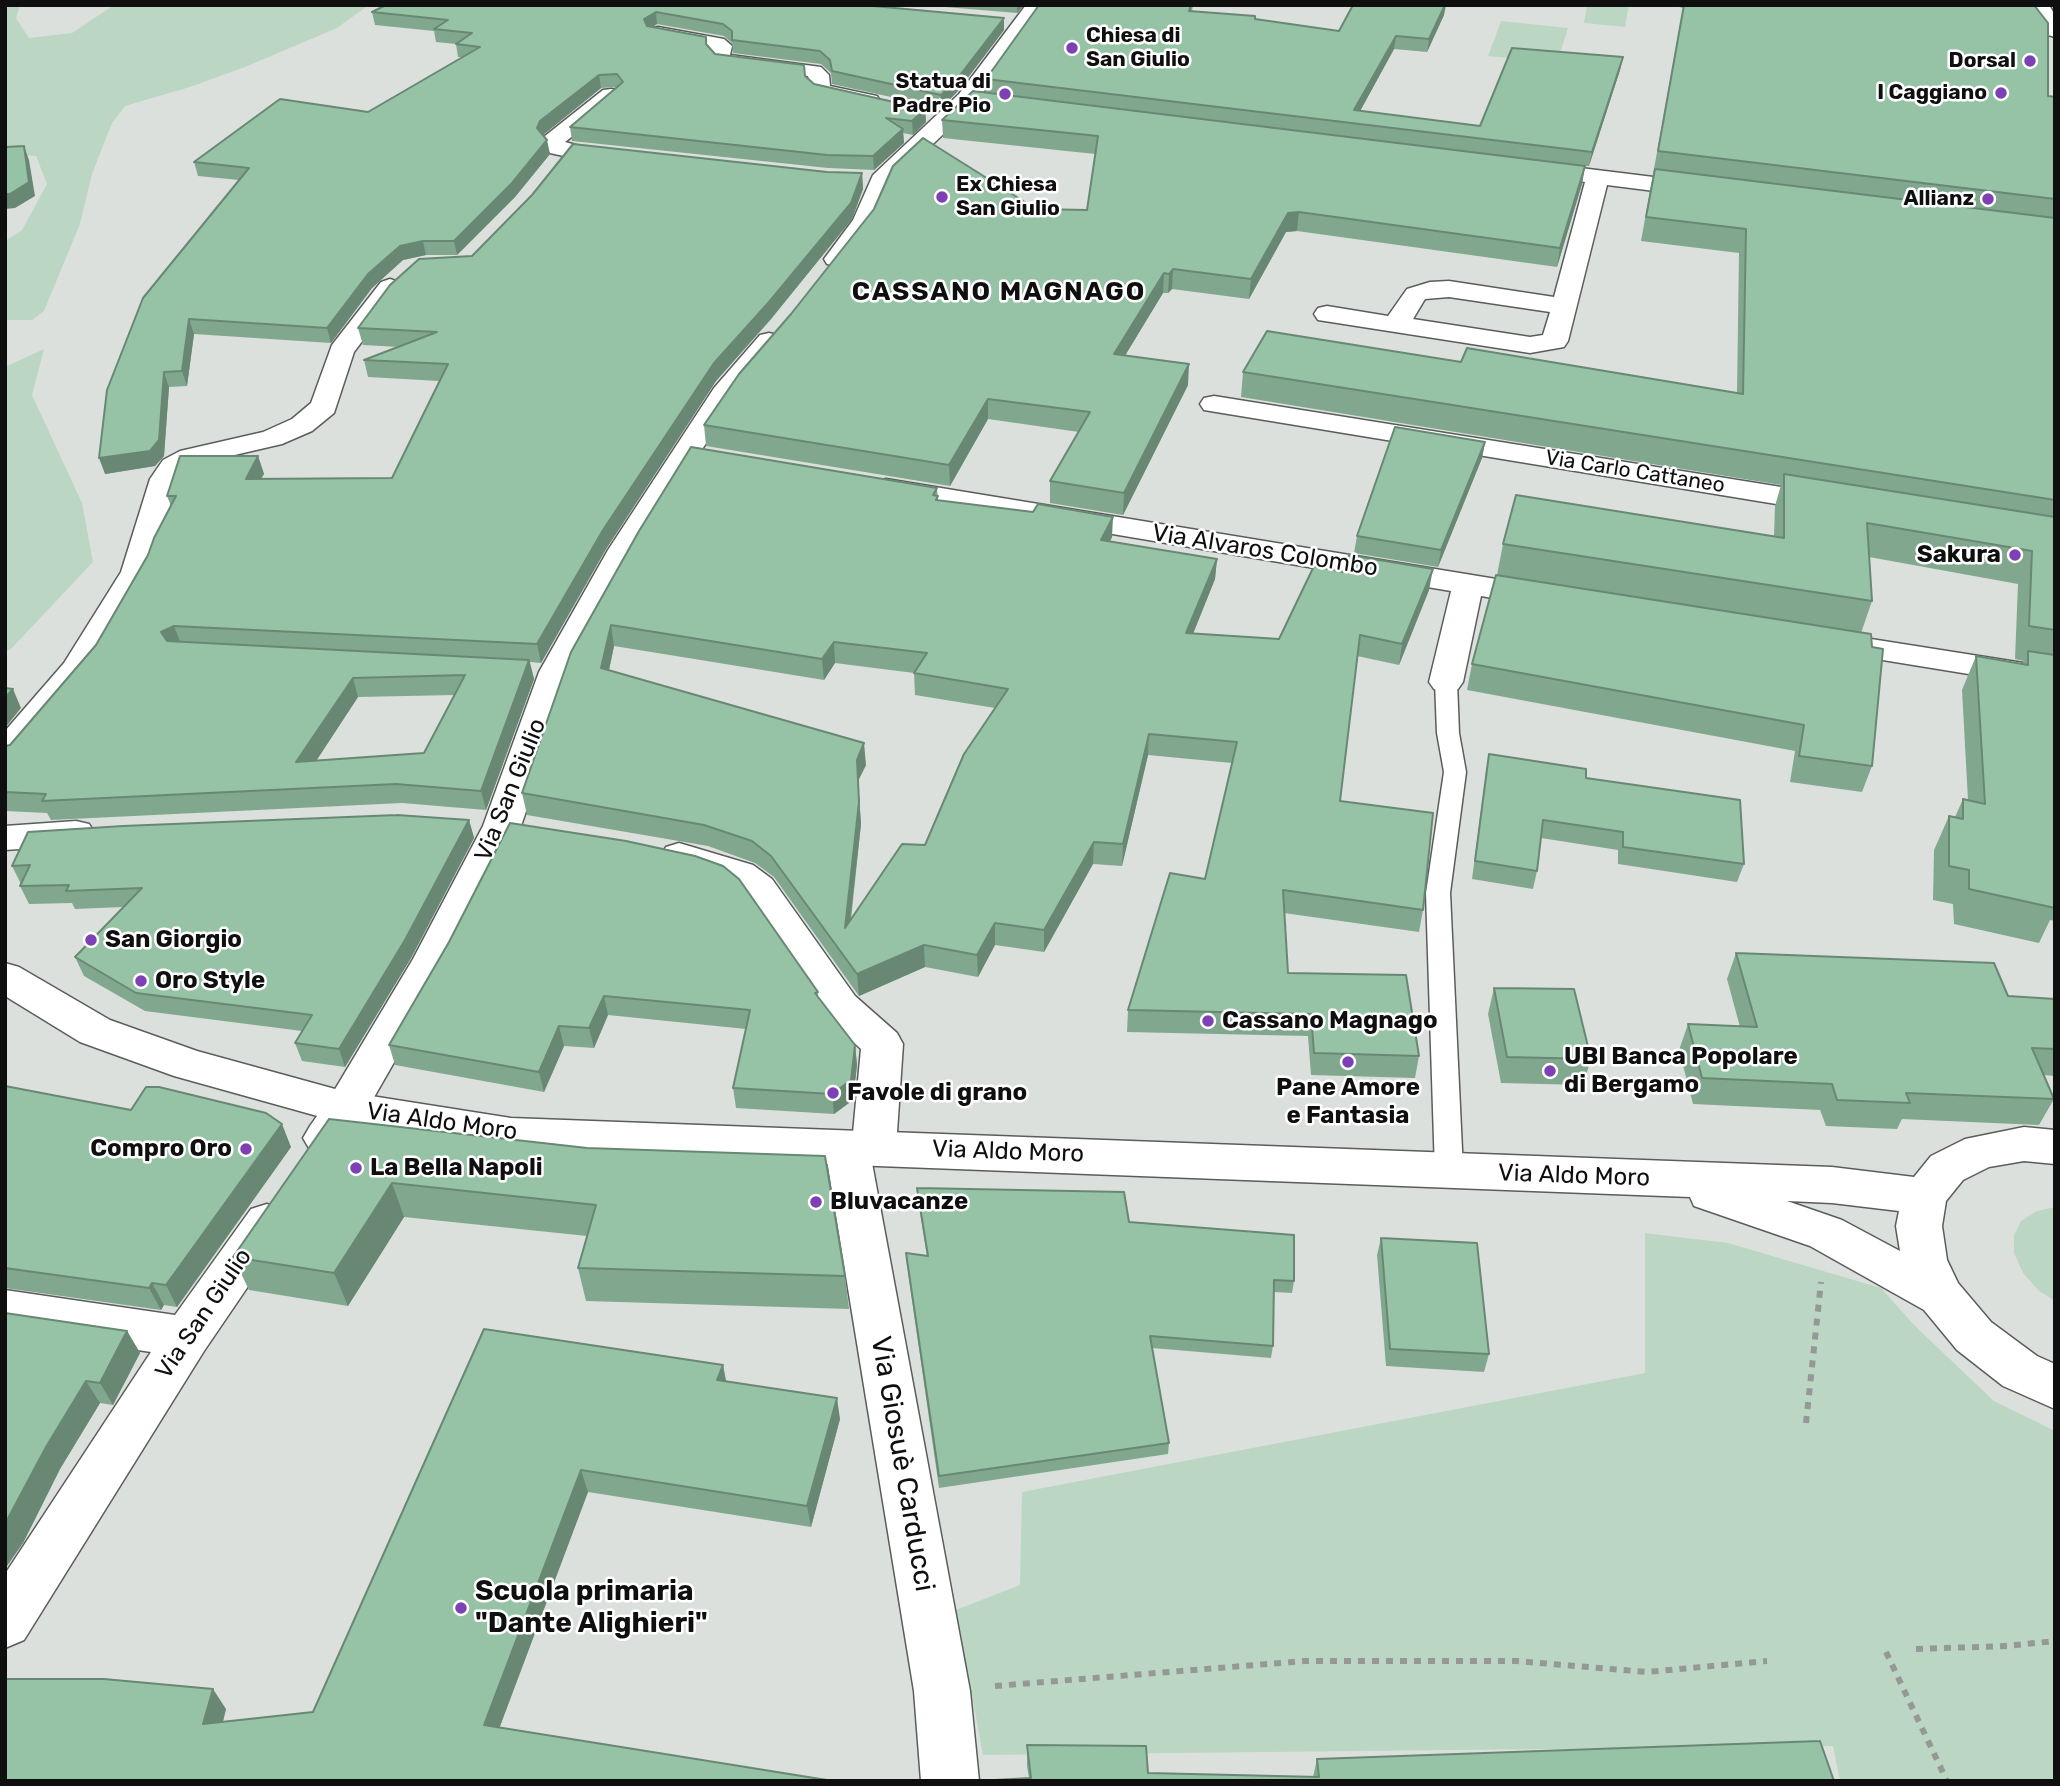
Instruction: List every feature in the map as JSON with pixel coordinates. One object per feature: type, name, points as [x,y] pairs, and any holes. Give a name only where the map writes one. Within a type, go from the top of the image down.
[{"type":"street","points":[[2039,5],[2055,32]]},
{"type":"street","points":[[997,20],[1030,14]]},
{"type":"street","points":[[817,284],[865,221],[867,180],[944,110],[1030,14]]},
{"type":"street","points":[[658,33],[717,43],[722,46],[719,55],[724,60],[814,71],[819,75],[819,87],[823,91],[892,106]]},
{"type":"street","points":[[596,154],[558,148],[553,141],[611,95]]},
{"type":"street","points":[[944,110],[990,102]]},
{"type":"street","points":[[549,176],[568,150]]},
{"type":"street","points":[[1516,167],[1722,192]]},
{"type":"street","points":[[1327,314],[1530,345],[1555,341],[1598,177]]},
{"type":"street","points":[[5,754],[78,668],[137,572],[165,479],[173,466],[190,457],[272,438],[302,425],[317,413],[324,407],[341,351],[383,295],[407,273]]},
{"type":"street","points":[[1397,325],[1407,304],[1416,294],[1430,290],[1449,289],[1563,306]]},
{"type":"street","name":"Via San Giulio","points":[[5,1622],[187,1337],[346,1108],[432,961],[542,671],[728,388],[791,316]]},
{"type":"street","name":"Via Carlo Cattaneo","points":[[1214,404],[1857,508]]},
{"type":"street","points":[[684,454],[717,460]]},
{"type":"street","name":"Via Alvaros Colombo","points":[[863,484],[1579,602]]},
{"type":"street","points":[[1446,682],[1470,585]]},
{"type":"street","points":[[1810,639],[2055,678]]},
{"type":"street","points":[[483,824],[541,832]]},
{"type":"street","points":[[5,838],[104,831]]},
{"type":"street","name":"Via Giosuè Carducci","points":[[643,848],[707,862],[740,874],[758,888],[841,1007],[882,1044],[860,1147],[942,1691],[950,1781]]},
{"type":"street","name":"Via Aldo Moro","points":[[5,977],[95,1031],[189,1065],[346,1108],[512,1135],[1832,1185],[1925,1196]]},
{"type":"street","points":[[2055,1147],[2024,1144],[1981,1151],[1947,1168],[1925,1196],[1919,1226],[1924,1260],[1941,1296],[1974,1336],[2020,1371],[2055,1388]]},
{"type":"street","name":"Via Aldo Moro","points":[[1672,1180],[1826,1233],[1941,1296]]},
{"type":"street","points":[[5,1310],[187,1337]]},
{"type":"lane","points":[[1446,682],[1448,733],[1455,772],[1438,893],[1449,1171]]},
{"type":"path","points":[[1806,1423],[1822,1271]]},
{"type":"path","points":[[1916,1649],[2007,1646],[2055,1641]]},
{"type":"path","points":[[1886,1652],[1947,1781]]},
{"type":"path","points":[[942,1691],[1305,1661],[1516,1661],[1647,1672],[1768,1661]]},
{"type":"green space","points":[[5,5],[20,5],[16,18],[29,38],[72,33],[114,5],[369,5],[337,28],[245,67],[125,106],[112,123],[92,174],[80,224],[44,311],[32,320],[5,320],[5,241],[22,230],[47,184],[36,156],[5,154]]},
{"type":"green space","points":[[1587,5],[1629,5],[1625,27],[1584,23]]},
{"type":"green space","points":[[1501,21],[1568,28],[1557,63],[1488,56]]},
{"type":"green space","points":[[44,349],[32,395],[82,503],[93,562],[11,649],[5,652],[5,367]]},
{"type":"green space","points":[[2055,1207],[2055,1301],[2039,1291],[2023,1273],[2014,1253],[2014,1235],[2021,1221],[2037,1211]]},
{"type":"green space","points":[[1645,1233],[1728,1243],[1881,1288],[1915,1326],[1994,1401],[2055,1431],[2055,1781],[1840,1781],[1833,1746],[983,1755],[956,1610],[1020,1585],[1022,1492],[1645,1373]]},
{"type":"building","points":[[386,5],[862,5],[1004,18],[957,79],[941,95],[832,71],[830,60],[820,51],[732,40],[732,31],[723,24],[656,12],[644,19],[647,26],[706,37],[706,44],[715,54],[804,65],[805,76],[814,84],[925,109],[912,121],[886,118],[903,129],[873,156],[827,155],[570,127],[623,82],[617,74],[599,75],[540,121],[537,128],[547,140],[512,183],[454,241],[423,241],[400,246],[368,274],[327,328],[189,319],[182,371],[164,372],[159,440],[150,451],[99,458],[107,390],[143,298],[249,168],[194,162],[280,99],[368,112],[480,47],[456,44],[472,33],[434,29],[448,20],[372,12]]},
{"type":"building","points":[[1039,5],[1191,5],[1189,11],[1255,16],[1255,19],[1339,31],[1353,5],[1445,5],[1429,39],[1396,36],[1354,110],[1480,126],[1512,48],[1623,57],[1592,152],[986,79]]},
{"type":"building","points":[[1684,5],[2034,5],[2048,23],[2048,96],[2055,97],[2055,199],[1658,151]]},
{"type":"building","points":[[973,91],[1585,166],[1560,248],[1299,212],[1288,213],[1251,279],[1173,269],[1169,274],[1164,273],[1114,354],[1189,364],[1124,493],[1050,481],[1090,412],[988,399],[949,465],[704,425],[739,374],[791,314],[874,209],[893,166],[923,138],[1036,209],[1087,210],[1098,136],[942,120]]},
{"type":"building","points":[[573,144],[827,172],[862,173],[851,203],[769,302],[714,363],[603,530],[537,644],[174,626],[161,632],[167,641],[529,660],[481,791],[396,784],[42,801],[46,794],[5,792],[5,746],[10,745],[96,645],[148,555],[176,496],[167,496],[180,456],[258,456],[246,479],[392,478],[448,364],[364,360],[437,332],[358,328],[390,285],[419,259],[472,256],[532,195]],"holes":[[[465,675],[424,753],[296,762],[353,678]]]},
{"type":"building","points":[[24,146],[29,182],[10,194],[5,194],[5,147]]},
{"type":"building","points":[[1655,169],[2055,218],[2055,500],[1243,372],[1267,331],[1461,362],[1467,348],[1743,394],[1746,229],[1646,217]]},
{"type":"building","points":[[1395,427],[1485,442],[1441,550],[1357,536]]},
{"type":"building","points":[[691,447],[937,488],[933,495],[938,496],[936,500],[1033,512],[1038,504],[1113,517],[1101,540],[1217,559],[1186,633],[1279,639],[1314,566],[1343,572],[1349,555],[1433,569],[1402,644],[1360,635],[1340,801],[1433,813],[1423,910],[1283,890],[1288,973],[1406,975],[1419,1056],[1314,1053],[1311,1014],[1128,1010],[1170,873],[1205,879],[1237,742],[1149,734],[1123,844],[1094,842],[1044,930],[995,923],[977,955],[924,945],[857,974],[771,856],[752,841],[704,825],[522,793],[571,652],[639,531]],"holes":[[[611,625],[822,659],[834,642],[927,653],[914,673],[1008,689],[964,754],[925,845],[902,844],[845,928],[859,802],[857,760],[864,743],[601,668]]]},
{"type":"building","points":[[1784,474],[2055,517],[2055,630],[2029,626],[2032,551],[1867,523],[1872,601],[1503,544],[1516,495],[1784,538]]},
{"type":"building","points":[[1496,575],[1871,634],[1872,647],[1883,649],[1872,766],[1799,756],[1804,725],[1472,664]]},
{"type":"building","points":[[2028,651],[2055,655],[2055,908],[1969,889],[1969,870],[1949,866],[1949,816],[1963,819],[1963,799],[1985,804],[1976,656],[2028,665]]},
{"type":"building","points":[[5,688],[13,689],[5,698]]},
{"type":"building","points":[[1489,754],[1586,769],[1586,778],[1740,800],[1744,864],[1623,847],[1623,832],[1543,820],[1537,871],[1475,861]]},
{"type":"building","points":[[397,815],[469,820],[405,940],[339,1049],[295,1043],[312,1015],[136,993],[75,957],[142,888],[66,891],[69,885],[20,886],[30,865],[12,866],[28,832]]},
{"type":"building","points":[[510,823],[626,841],[695,856],[723,866],[739,879],[818,992],[815,993],[855,1045],[851,1080],[832,1094],[733,1088],[750,1010],[604,996],[589,1028],[559,1026],[539,1072],[389,1045],[449,942]]},
{"type":"building","points":[[1736,953],[1994,963],[2008,996],[2055,999],[2055,1049],[2032,1048],[2054,1099],[1906,1093],[1910,1103],[1837,1100],[1832,1084],[1702,1078],[1688,1024],[1757,1027]]},
{"type":"building","points":[[1494,988],[1574,989],[1591,1059],[1507,1057]]},
{"type":"building","points":[[5,1086],[131,1110],[146,1087],[159,1087],[266,1113],[282,1124],[166,1285],[152,1283],[149,1288],[5,1268]]},
{"type":"building","points":[[329,1119],[587,1148],[825,1156],[845,1276],[578,1268],[596,1205],[392,1183],[334,1273],[233,1257]]},
{"type":"building","points":[[917,1188],[1124,1192],[1129,1222],[1294,1235],[1294,1281],[1274,1280],[1273,1346],[1150,1336],[1169,1443],[939,1476],[906,1253],[928,1256]]},
{"type":"building","points":[[1381,1238],[1477,1243],[1489,1354],[1390,1349]]},
{"type":"building","points":[[5,1313],[127,1331],[100,1383],[86,1381],[46,1447],[5,1524]]},
{"type":"building","points":[[484,1329],[723,1365],[717,1380],[837,1398],[807,1506],[581,1470],[484,1725],[833,1781],[5,1781],[5,1679],[104,1679],[213,1689],[203,1724],[313,1712]]},
{"type":"building","points":[[1820,1741],[1834,1781],[995,1780],[1031,1778],[1027,1745],[1146,1746],[1148,1773],[1319,1777],[1317,1759]]},
{"type":"place","name":"Chiesa di San Giulio","points":[[1072,48]]},
{"type":"place","name":"Dorsal","points":[[2030,61]]},
{"type":"place","name":"I Caggiano","points":[[2001,93]]},
{"type":"place","name":"Statua di Padre Pio","points":[[1005,94]]},
{"type":"place","name":"Ex Chiesa San Giulio","points":[[942,197]]},
{"type":"place","name":"Allianz","points":[[1988,199]]},
{"type":"place","name":"Sakura","points":[[2015,555]]},
{"type":"place","name":"San Giorgio","points":[[91,940]]},
{"type":"place","name":"Oro Style","points":[[141,981]]},
{"type":"place","name":"Cassano Magnago","points":[[1208,1021]]},
{"type":"place","name":"Pane Amore e Fantasia","points":[[1348,1062]]},
{"type":"place","name":"UBI Banca Popolare di Bergamo","points":[[1550,1071]]},
{"type":"place","name":"Favole di grano","points":[[833,1093]]},
{"type":"place","name":"Compro Oro","points":[[246,1149]]},
{"type":"place","name":"La Bella Napoli","points":[[356,1168]]},
{"type":"place","name":"Bluvacanze","points":[[816,1202]]},
{"type":"place","name":"Scuola primaria \"Dante Alighieri\"","points":[[461,1608]]},
{"type":"district","name":"CASSANO MAGNAGO","points":[[999,292]]}]
